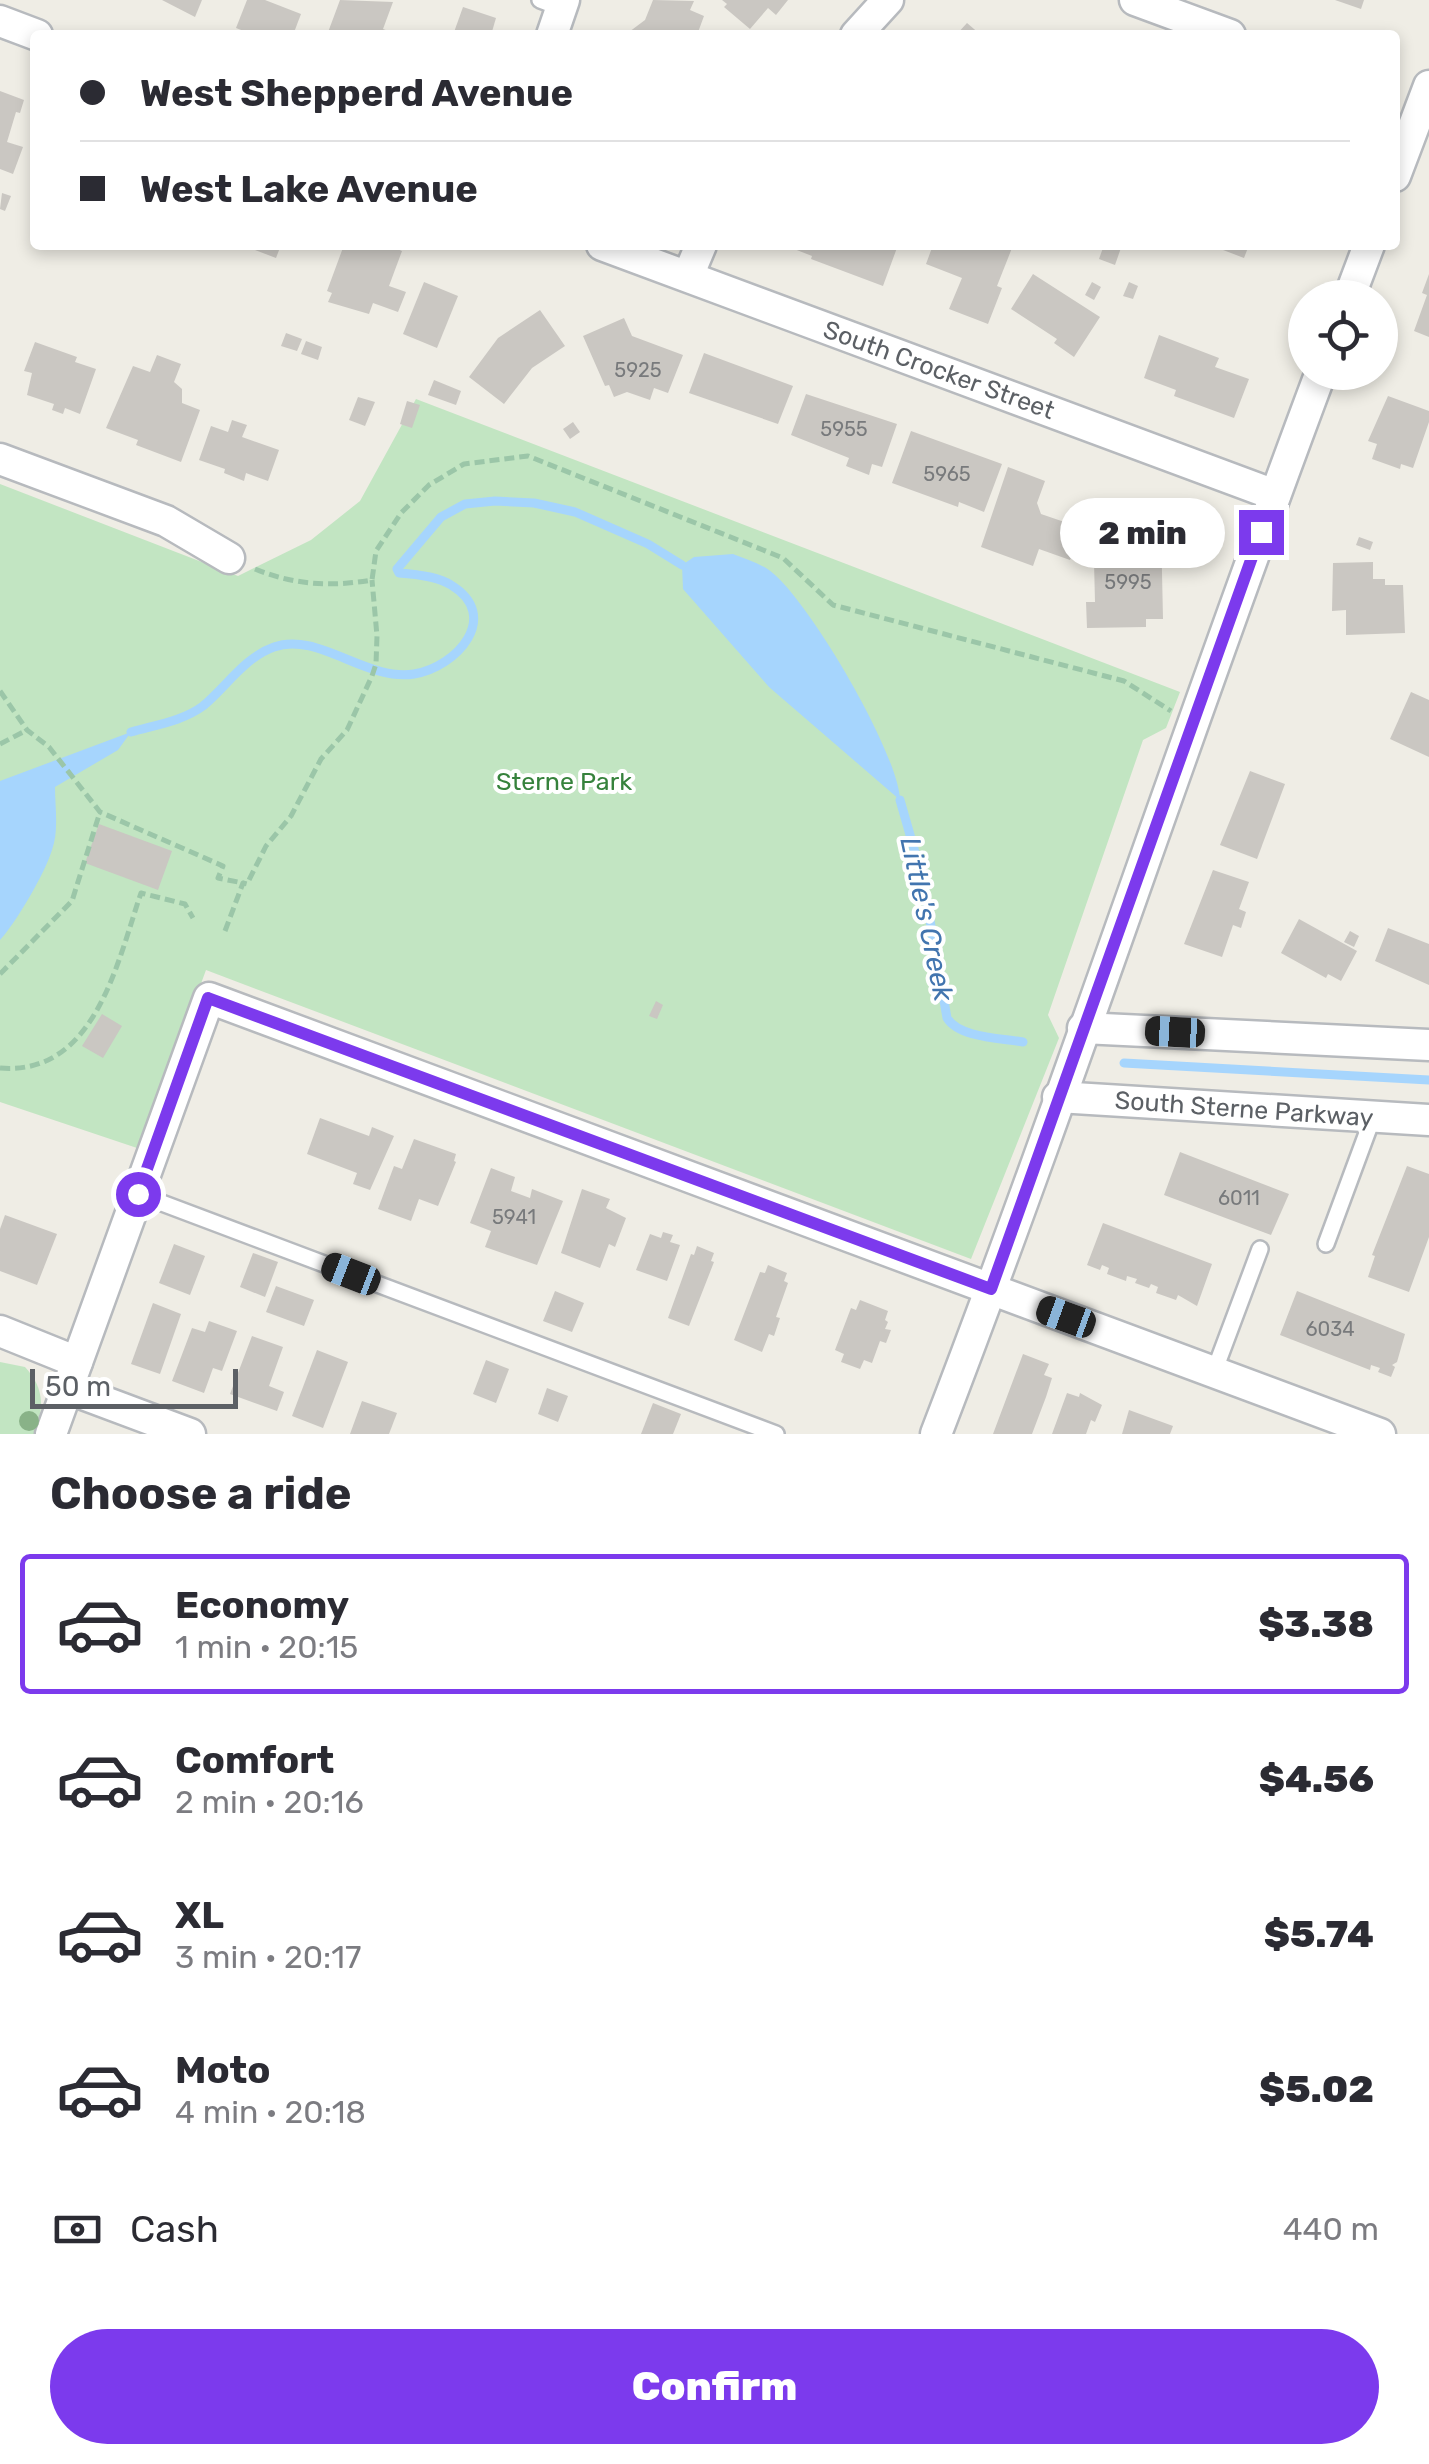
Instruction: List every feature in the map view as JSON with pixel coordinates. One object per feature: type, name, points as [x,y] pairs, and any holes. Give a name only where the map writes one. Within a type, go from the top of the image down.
[{"type":"street","points":[[861,30],[888,0]]},
{"type":"street","points":[[1135,0],[1216,30]]},
{"type":"street","points":[[0,21],[30,32]]},
{"type":"street","points":[[1400,156],[1415,96]]},
{"type":"street","name":"South Crocker Street","points":[[616,250],[1274,494]]},
{"type":"street","points":[[688,276],[699,250]]},
{"type":"street","points":[[1356,280],[1367,250]]},
{"type":"street","points":[[936,1434],[1314,390]]},
{"type":"street","points":[[0,459],[166,520],[229,558]]},
{"type":"street","points":[[51,1434],[208,998],[1380,1434]]},
{"type":"street","points":[[1083,1028],[1429,1045]]},
{"type":"street","name":"South Sterne Parkway","points":[[1058,1097],[1429,1120]]},
{"type":"street","points":[[0,1331],[72,1375],[190,1434]]},
{"type":"lane","points":[[1326,1244],[1373,1117]]},
{"type":"lane","points":[[138,1194],[776,1434]]},
{"type":"lane","points":[[1214,1372],[1260,1248]]},
{"type":"path","points":[[0,691],[27,730],[49,747],[100,812],[223,866],[218,878],[247,884],[266,846],[290,816],[321,759],[347,730],[372,676],[378,636],[372,580],[376,551],[400,513],[430,485],[464,464],[528,456],[783,558],[833,606],[1124,681],[1166,709],[1192,719]]},
{"type":"path","points":[[229,558],[275,577],[306,584],[339,586],[372,580]]},
{"type":"path","points":[[0,744],[27,730]]},
{"type":"path","points":[[0,974],[72,901],[100,812]]},
{"type":"path","points":[[225,930],[242,884]]},
{"type":"path","points":[[0,1068],[16,1070],[59,1056],[75,1043],[104,999],[141,893],[185,904],[192,918]]},
{"type":"green space","name":"Sterne Park","points":[[416,399],[1180,692],[1166,728],[1143,740],[1048,1015],[1059,1038],[971,1259],[206,970],[140,1149],[0,1102],[0,484],[238,576],[311,540],[360,501]]},
{"type":"green space","points":[[0,1362],[25,1367],[36,1383],[41,1407],[34,1434],[0,1434]]},
{"type":"water","points":[[733,554],[769,570],[806,611],[868,714],[896,778],[900,800],[769,687],[683,589],[682,565],[694,557]]},
{"type":"water","points":[[131,732],[118,750],[55,787],[52,850],[29,897],[0,940],[0,781]]},
{"type":"building","points":[[162,0],[202,0],[195,17]]},
{"type":"building","points":[[247,0],[265,0],[301,14],[295,30],[236,28]]},
{"type":"building","points":[[340,0],[393,2],[386,30],[329,30]]},
{"type":"building","points":[[653,0],[694,1],[690,10],[704,16],[699,30],[632,30],[645,20]]},
{"type":"building","points":[[722,0],[788,0],[776,15],[768,8],[750,29],[724,7],[727,4]]},
{"type":"building","points":[[1335,0],[1364,0],[1361,9]]},
{"type":"building","points":[[463,7],[496,18],[492,30],[455,30]]},
{"type":"building","points":[[0,91],[24,100],[7,142],[23,147],[13,174],[0,169]]},
{"type":"building","points":[[2,193],[11,196],[5,211],[0,209]]},
{"type":"building","points":[[255,250],[279,250],[276,258]]},
{"type":"building","points":[[342,250],[402,251],[389,286],[406,292],[398,312],[373,303],[369,314],[328,302],[332,293],[327,291]]},
{"type":"building","points":[[797,250],[896,250],[883,286],[811,259],[812,256]]},
{"type":"building","points":[[931,250],[1011,250],[988,324],[949,309],[962,278],[926,264]]},
{"type":"building","points":[[1102,250],[1120,250],[1115,265],[1099,259]]},
{"type":"building","points":[[1223,250],[1247,250],[1244,258]]},
{"type":"building","points":[[1033,274],[1100,317],[1074,357],[1054,343],[1057,339],[1011,309]]},
{"type":"building","points":[[1429,274],[1429,337],[1414,331],[1427,295],[1422,293]]},
{"type":"building","points":[[424,282],[458,296],[437,348],[403,334]]},
{"type":"building","points":[[1092,282],[1101,287],[1094,300],[1085,295]]},
{"type":"building","points":[[1129,282],[1138,286],[1133,299],[1123,296]]},
{"type":"building","points":[[540,310],[565,346],[532,368],[504,404],[469,377],[498,338]]},
{"type":"building","points":[[624,318],[632,336],[683,355],[668,393],[654,388],[650,400],[627,392],[614,397],[609,385],[605,386],[583,336]]},
{"type":"building","points":[[286,333],[302,339],[297,351],[281,346]]},
{"type":"building","points":[[1159,335],[1219,358],[1215,367],[1249,379],[1234,418],[1174,396],[1176,390],[1144,378]]},
{"type":"building","points":[[306,341],[322,347],[318,360],[301,354]]},
{"type":"building","points":[[35,342],[77,357],[75,362],[96,369],[80,414],[65,408],[63,414],[52,410],[54,404],[27,395],[32,373],[24,371]]},
{"type":"building","points":[[704,353],[793,386],[778,424],[689,393]]},
{"type":"building","points":[[157,355],[181,364],[174,382],[182,389],[182,403],[200,410],[181,462],[136,445],[138,440],[106,428],[133,366],[150,372]]},
{"type":"building","points":[[434,380],[461,391],[456,405],[428,395]]},
{"type":"building","points":[[806,394],[897,424],[882,467],[872,464],[869,475],[846,466],[849,458],[791,435]]},
{"type":"building","points":[[1388,396],[1429,411],[1413,468],[1401,464],[1400,469],[1372,459],[1377,444],[1368,441]]},
{"type":"building","points":[[358,397],[375,402],[365,426],[349,420]]},
{"type":"building","points":[[407,401],[420,405],[412,428],[400,424]]},
{"type":"building","points":[[232,420],[247,425],[242,437],[279,450],[268,481],[246,473],[244,481],[199,460],[211,426],[228,432]]},
{"type":"building","points":[[573,422],[580,432],[570,439],[563,429]]},
{"type":"building","points":[[911,431],[1002,464],[984,512],[959,502],[958,507],[892,483]]},
{"type":"building","points":[[1008,467],[1045,481],[1037,503],[1041,514],[1082,528],[1070,560],[1039,549],[1033,566],[981,547]]},
{"type":"building","points":[[1123,526],[1161,526],[1163,619],[1146,619],[1146,627],[1087,628],[1086,602],[1095,602],[1094,562],[1105,561],[1104,531],[1123,530]]},
{"type":"building","points":[[1359,537],[1373,542],[1370,550],[1356,545]]},
{"type":"building","points":[[1373,562],[1373,579],[1385,579],[1385,585],[1403,585],[1405,633],[1346,635],[1346,610],[1332,611],[1333,563]]},
{"type":"building","points":[[1411,692],[1429,700],[1429,757],[1390,739]]},
{"type":"building","points":[[1250,771],[1285,784],[1257,859],[1220,845]]},
{"type":"building","points":[[99,824],[172,851],[158,890],[85,863]]},
{"type":"building","points":[[1213,870],[1249,882],[1239,909],[1246,912],[1241,928],[1233,925],[1222,957],[1184,944]]},
{"type":"building","points":[[1299,919],[1357,951],[1341,981],[1328,974],[1326,978],[1281,953]]},
{"type":"building","points":[[1388,928],[1429,944],[1429,985],[1375,961]]},
{"type":"building","points":[[1350,931],[1359,936],[1354,947],[1344,942]]},
{"type":"building","points":[[656,1001],[663,1005],[657,1019],[649,1016]]},
{"type":"building","points":[[102,1014],[122,1026],[103,1058],[82,1046]]},
{"type":"building","points":[[320,1118],[369,1136],[372,1127],[394,1136],[370,1190],[353,1184],[357,1173],[307,1154]]},
{"type":"building","points":[[414,1139],[456,1154],[456,1162],[438,1206],[419,1199],[411,1221],[378,1209],[394,1166],[402,1169]]},
{"type":"building","points":[[1180,1152],[1289,1194],[1271,1235],[1164,1195]]},
{"type":"building","points":[[1407,1166],[1429,1174],[1429,1237],[1409,1292],[1368,1277],[1375,1256],[1372,1255]]},
{"type":"building","points":[[491,1168],[515,1177],[511,1191],[530,1198],[532,1189],[563,1201],[537,1265],[485,1247],[491,1231],[470,1223]]},
{"type":"building","points":[[582,1189],[610,1199],[606,1208],[626,1218],[615,1247],[609,1244],[600,1268],[561,1253]]},
{"type":"building","points":[[5,1215],[57,1234],[37,1285],[0,1271],[0,1229]]},
{"type":"building","points":[[1103,1223],[1212,1264],[1197,1306],[1178,1295],[1176,1300],[1156,1293],[1158,1287],[1135,1283],[1137,1279],[1127,1276],[1126,1281],[1107,1274],[1109,1268],[1102,1265],[1100,1270],[1087,1265]]},
{"type":"building","points":[[663,1232],[673,1235],[670,1242],[680,1245],[667,1281],[636,1270],[650,1234],[661,1238]]},
{"type":"building","points":[[174,1244],[205,1256],[190,1295],[159,1283]]},
{"type":"building","points":[[697,1246],[714,1253],[714,1262],[689,1326],[668,1318]]},
{"type":"building","points":[[253,1253],[278,1262],[265,1297],[240,1287]]},
{"type":"building","points":[[768,1265],[787,1273],[784,1281],[788,1283],[774,1336],[769,1334],[762,1352],[734,1340],[760,1272],[765,1273]]},
{"type":"building","points":[[276,1286],[314,1300],[304,1326],[266,1312]]},
{"type":"building","points":[[555,1291],[584,1303],[572,1332],[543,1321]]},
{"type":"building","points":[[1297,1291],[1405,1334],[1391,1377],[1378,1372],[1380,1368],[1371,1365],[1370,1370],[1280,1335]]},
{"type":"building","points":[[860,1300],[888,1311],[885,1329],[891,1330],[886,1343],[880,1341],[872,1363],[864,1360],[860,1369],[841,1362],[844,1354],[835,1350],[851,1308],[856,1310]]},
{"type":"building","points":[[153,1303],[181,1314],[160,1374],[131,1364]]},
{"type":"building","points":[[209,1321],[237,1331],[222,1371],[213,1368],[204,1393],[172,1381],[192,1328],[205,1332]]},
{"type":"building","points":[[252,1336],[283,1347],[269,1386],[284,1392],[277,1411],[230,1394]]},
{"type":"building","points":[[317,1350],[348,1362],[323,1428],[292,1416]]},
{"type":"building","points":[[1023,1354],[1049,1364],[1044,1375],[1052,1378],[1046,1397],[1032,1434],[993,1434]]},
{"type":"building","points":[[486,1360],[509,1369],[496,1403],[473,1394]]},
{"type":"building","points":[[547,1388],[568,1396],[558,1422],[538,1414]]},
{"type":"building","points":[[1067,1393],[1079,1397],[1080,1393],[1102,1405],[1086,1434],[1052,1434]]},
{"type":"building","points":[[362,1401],[397,1413],[389,1434],[350,1434]]},
{"type":"building","points":[[653,1403],[681,1414],[673,1434],[641,1434]]},
{"type":"building","points":[[1129,1410],[1173,1426],[1170,1434],[1122,1434]]},
{"type":"waterway","name":"Little's Creek","points":[[131,732],[195,711],[245,665],[274,647],[307,646],[396,674],[414,674],[445,662],[468,638],[473,625],[473,611],[466,597],[445,582],[399,573],[397,569],[441,517],[465,504],[534,503],[575,512],[648,544],[682,565]]},
{"type":"waterway","name":"Little's Creek","points":[[900,800],[923,880],[947,1018],[961,1030],[1023,1042]]},
{"type":"waterway","name":"Little's Creek","points":[[1124,1063],[1429,1080]]},
{"type":"route","points":[[138,1194],[208,998],[991,1289],[1261,532]]}]
